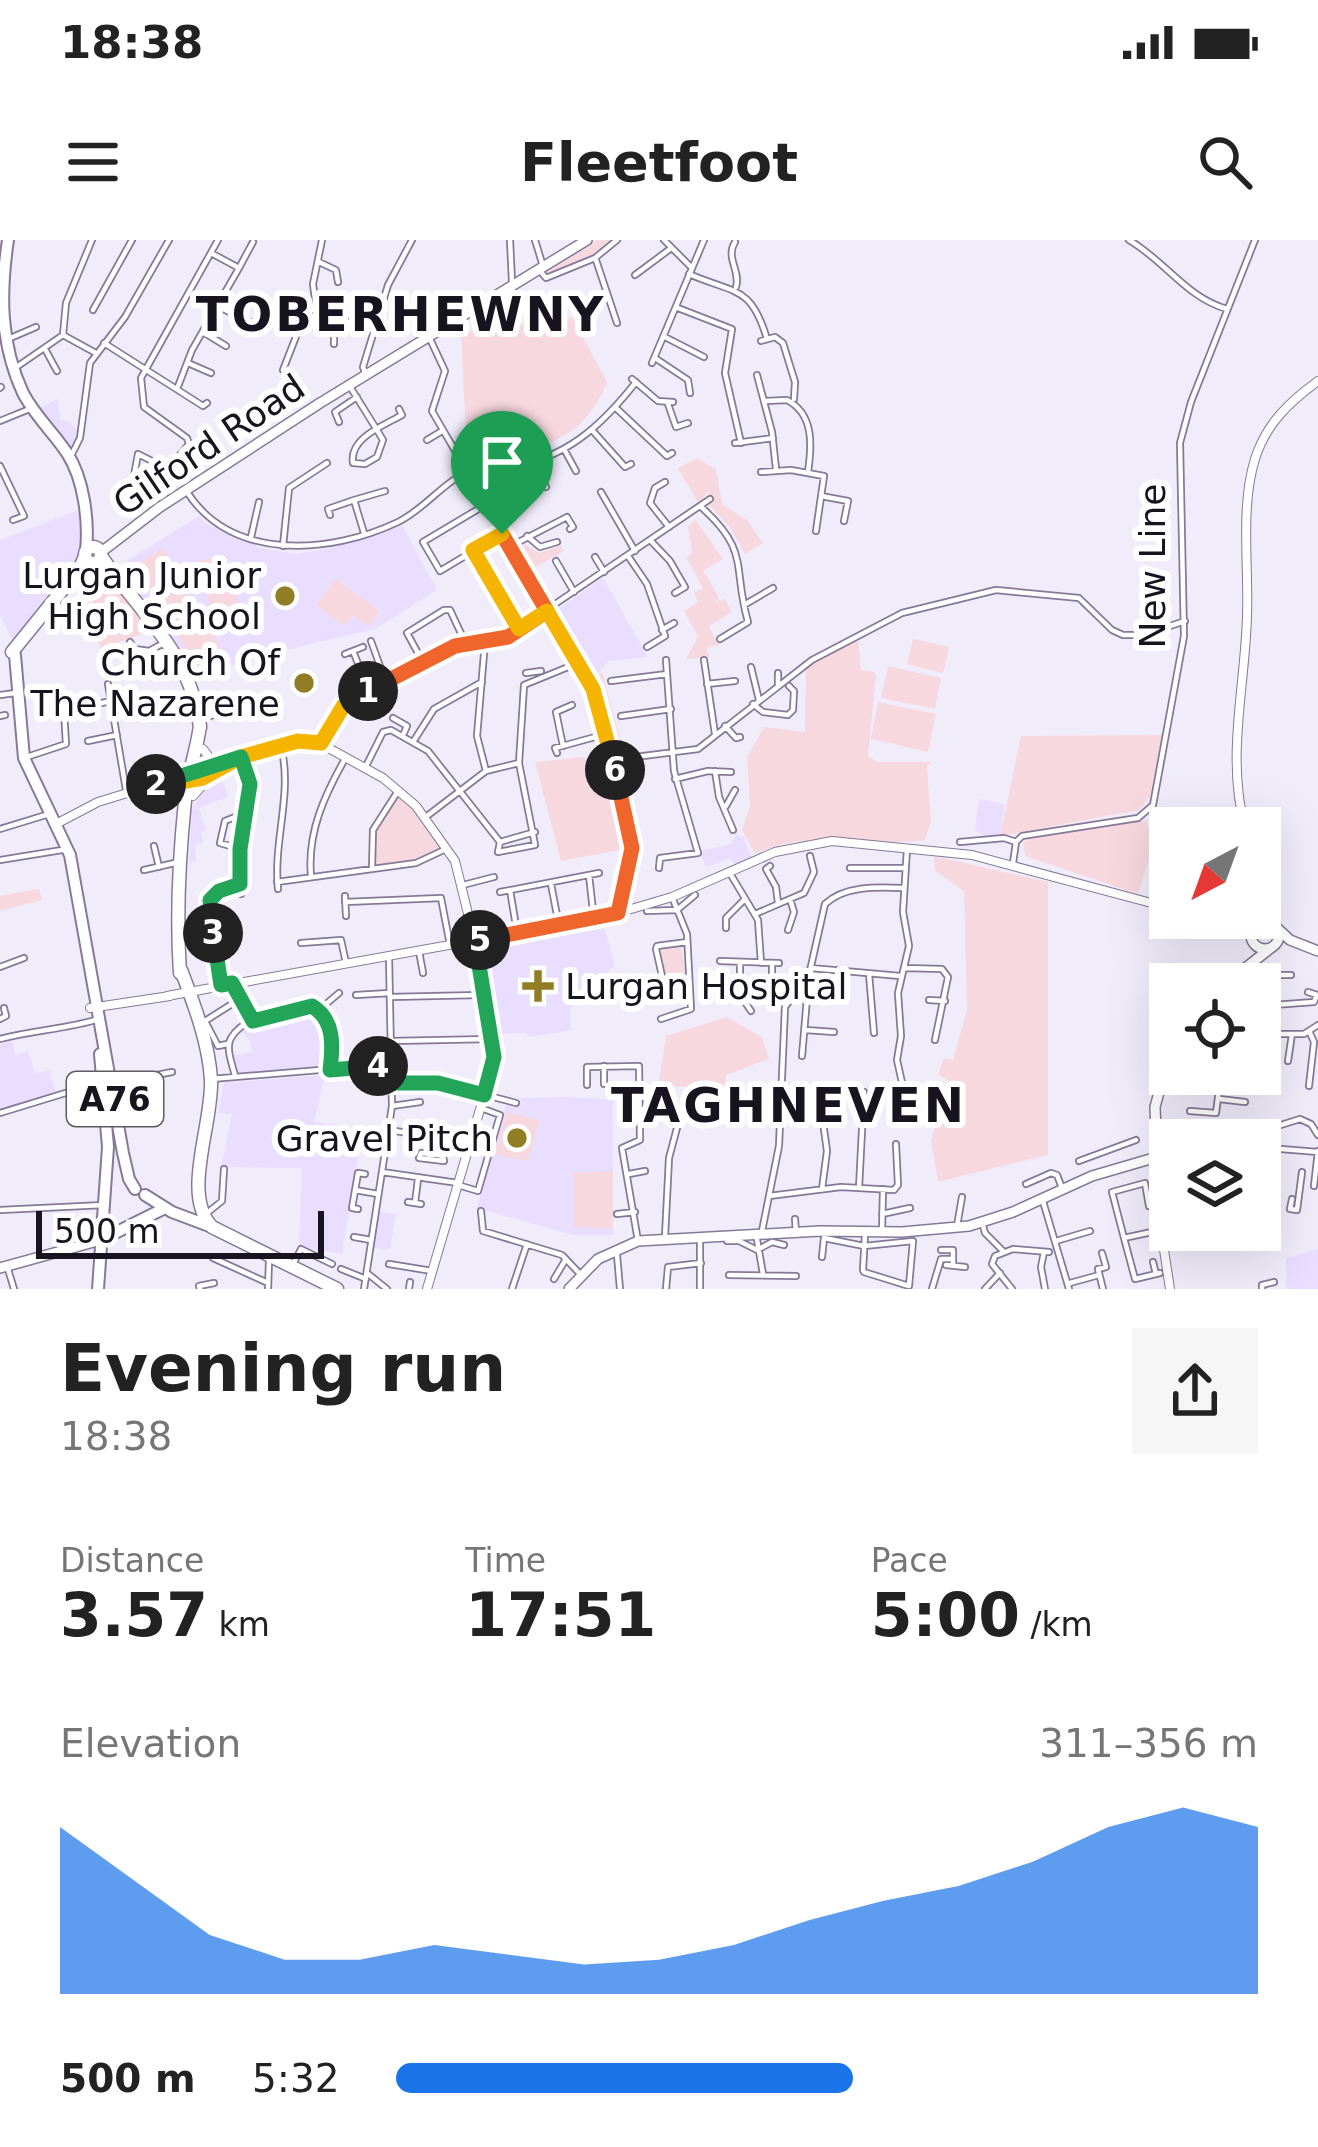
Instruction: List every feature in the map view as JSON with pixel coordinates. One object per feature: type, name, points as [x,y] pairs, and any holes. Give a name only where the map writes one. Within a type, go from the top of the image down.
[{"type":"highway","points":[[12,656],[94,554],[166,640],[188,676],[195,768],[184,822],[175,924],[183,993],[201,1026],[211,1079],[211,1115],[198,1185],[207,1216],[278,1262],[337,1289]]},
{"type":"main road","points":[[8,240],[0,314],[4,355],[32,408],[73,453],[94,554]]},
{"type":"main road","name":"Gilford Road","points":[[94,554],[349,385],[542,267],[565,245],[587,240]]},
{"type":"main road","name":"A76","points":[[12,656],[21,693],[24,758],[68,848],[108,1083],[136,1188],[148,1206],[143,1218]]},
{"type":"main road","points":[[1281,931],[1318,951]]},
{"type":"main road","points":[[1264,939],[1275,945],[1298,944]]},
{"type":"main road","points":[[1253,963],[1275,945],[1275,939]]},
{"type":"main road","name":"A76","points":[[98,1289],[108,1083]]},
{"type":"main road","points":[[569,1289],[614,1250],[638,1241],[957,1228],[1118,1168],[1149,1162]]},
{"type":"main road","points":[[105,1193],[113,1188],[136,1188],[182,1215],[207,1216]]},
{"type":"main road","points":[[4,1267],[127,1227],[165,1208]]},
{"type":"main road","points":[[182,1215],[207,1216]]},
{"type":"street","points":[[13,369],[63,335],[66,303],[92,240]]},
{"type":"street","points":[[93,310],[132,240]]},
{"type":"street","points":[[73,453],[96,353],[125,317],[169,240]]},
{"type":"street","points":[[130,444],[138,454],[168,469],[189,444],[144,407],[141,378],[218,240]]},
{"type":"street","points":[[322,240],[313,284],[316,307],[334,320],[374,325]]},
{"type":"street","points":[[367,375],[363,367],[374,325],[412,240]]},
{"type":"street","points":[[510,240],[512,285]]},
{"type":"street","points":[[535,240],[546,278],[595,258],[617,240]]},
{"type":"street","points":[[664,240],[691,271],[716,286],[735,288],[756,308],[764,340],[780,338],[795,382],[793,402]]},
{"type":"street","points":[[691,389],[688,380],[654,361],[704,240]]},
{"type":"street","points":[[1129,240],[1154,255],[1207,303],[1227,309]]},
{"type":"street","name":"New Line","points":[[1016,842],[1022,836],[1138,818],[1150,812],[1185,621],[1180,443],[1191,402],[1255,240]]},
{"type":"street","points":[[735,242],[730,253],[738,278],[735,288]]},
{"type":"street","points":[[177,389],[203,332],[253,245]]},
{"type":"street","points":[[640,274],[670,249]]},
{"type":"street","points":[[211,253],[239,268]]},
{"type":"street","points":[[595,258],[617,323]]},
{"type":"street","points":[[319,262],[336,270],[338,282]]},
{"type":"street","points":[[218,306],[260,327]]},
{"type":"street","points":[[283,370],[304,316],[316,307]]},
{"type":"street","points":[[678,308],[732,329],[725,373],[738,443],[773,438]]},
{"type":"street","points":[[334,320],[334,344]]},
{"type":"street","points":[[2,334],[18,337],[35,327]]},
{"type":"street","points":[[203,332],[226,346]]},
{"type":"street","points":[[63,335],[96,353]]},
{"type":"street","points":[[428,337],[445,364],[432,410],[593,689],[632,848],[618,913]]},
{"type":"street","points":[[664,337],[701,353]]},
{"type":"street","points":[[104,343],[203,406],[207,403]]},
{"type":"street","points":[[45,349],[57,371]]},
{"type":"street","points":[[188,363],[211,373]]},
{"type":"street","points":[[757,375],[776,470]]},
{"type":"street","points":[[186,490],[212,522],[251,537],[307,548],[403,520],[466,473],[532,462],[564,449],[616,408],[634,381],[658,401],[671,404],[676,427],[688,423]]},
{"type":"street","points":[[1241,807],[1235,732],[1247,624],[1251,472],[1270,426],[1294,398],[1318,381]]},
{"type":"street","points":[[349,385],[357,397],[377,430],[383,440],[377,458],[353,464],[356,444],[377,430],[402,415],[399,409]]},
{"type":"street","points":[[339,422],[332,412],[357,397]]},
{"type":"street","points":[[765,401],[793,402],[802,412],[809,431],[808,472]]},
{"type":"street","points":[[0,421],[32,408]]},
{"type":"street","points":[[616,408],[668,456],[672,453]]},
{"type":"street","points":[[592,430],[625,467],[631,464]]},
{"type":"street","points":[[427,440],[442,431]]},
{"type":"street","points":[[564,449],[576,471]]},
{"type":"street","points":[[138,454],[133,481],[138,481]]},
{"type":"street","points":[[532,462],[546,487]]},
{"type":"street","points":[[284,546],[289,488],[325,466]]},
{"type":"street","points":[[498,468],[509,492]]},
{"type":"street","points":[[1,470],[23,516],[14,520]]},
{"type":"street","points":[[761,472],[824,476],[816,531]]},
{"type":"street","points":[[665,482],[655,488],[650,503],[669,527]]},
{"type":"street","points":[[330,514],[328,508],[385,491]]},
{"type":"street","points":[[601,492],[646,581],[665,636],[647,646]]},
{"type":"street","points":[[821,496],[848,501],[844,521]]},
{"type":"street","points":[[321,743],[340,709],[358,692],[466,644],[485,643],[519,629],[710,499]]},
{"type":"street","points":[[354,500],[364,533]]},
{"type":"street","points":[[7,506],[16,501]]},
{"type":"street","points":[[251,537],[259,502]]},
{"type":"street","points":[[686,502],[691,512]]},
{"type":"street","points":[[485,505],[422,542],[440,571],[502,534]]},
{"type":"street","points":[[700,506],[722,526],[736,548],[750,626],[719,639]]},
{"type":"street","points":[[509,547],[567,517],[570,529]]},
{"type":"street","points":[[527,536],[540,547],[556,542]]},
{"type":"street","points":[[650,540],[685,587],[675,592]]},
{"type":"street","points":[[473,550],[519,629]]},
{"type":"street","points":[[595,556],[604,572]]},
{"type":"street","points":[[556,561],[574,592]]},
{"type":"street","points":[[744,605],[772,588]]},
{"type":"street","points":[[612,760],[697,749],[812,660],[902,613],[996,590],[1079,598],[1112,630],[1123,634],[1143,634],[1185,621]]},
{"type":"street","points":[[424,664],[407,634],[444,610],[450,610],[466,644]]},
{"type":"street","points":[[662,630],[674,622]]},
{"type":"street","points":[[130,642],[135,649],[149,651],[166,640]]},
{"type":"street","points":[[371,641],[386,683]]},
{"type":"street","points":[[485,643],[478,750],[485,771]]},
{"type":"street","points":[[363,647],[349,652],[369,691]]},
{"type":"street","points":[[704,660],[715,734]]},
{"type":"street","points":[[659,868],[660,857],[698,853],[675,779],[666,661]]},
{"type":"street","points":[[500,842],[497,850],[502,854],[535,845],[519,763],[524,685],[535,674],[562,672],[578,663]]},
{"type":"street","points":[[752,667],[756,702],[763,712],[788,715],[793,710],[794,691],[789,686]]},
{"type":"street","points":[[778,673],[778,685]]},
{"type":"street","points":[[611,681],[668,674]]},
{"type":"street","points":[[707,684],[735,681]]},
{"type":"street","points":[[413,742],[434,709],[482,682]]},
{"type":"street","points":[[109,684],[131,792]]},
{"type":"street","points":[[0,695],[21,693]]},
{"type":"street","points":[[24,758],[66,744],[64,711],[111,701]]},
{"type":"street","points":[[563,746],[556,712],[572,705]]},
{"type":"street","points":[[621,716],[671,709]]},
{"type":"street","points":[[195,768],[214,715]]},
{"type":"street","points":[[393,718],[407,727],[402,736]]},
{"type":"street","points":[[725,726],[736,738],[740,736]]},
{"type":"street","points":[[364,767],[383,732],[391,730],[413,742],[428,752],[500,842]]},
{"type":"street","points":[[557,753],[555,748],[606,734]]},
{"type":"street","points":[[131,792],[303,735],[399,789],[448,848],[463,885],[494,1062],[427,1289]]},
{"type":"street","points":[[88,742],[117,736]]},
{"type":"street","points":[[280,746],[287,778],[275,850],[277,885],[416,863],[448,848]]},
{"type":"street","points":[[221,985],[210,900],[219,891],[240,890],[240,849],[250,784],[241,757]]},
{"type":"street","points":[[311,876],[322,803],[346,757]]},
{"type":"street","points":[[0,829],[52,819],[195,768],[228,763]]},
{"type":"street","points":[[425,817],[485,771],[519,763]]},
{"type":"street","points":[[715,771],[719,797],[734,830]]},
{"type":"street","points":[[675,779],[732,772]]},
{"type":"street","points":[[372,868],[374,830],[399,789]]},
{"type":"street","points":[[726,806],[735,790]]},
{"type":"street","points":[[240,849],[221,846],[222,828],[230,817],[246,813]]},
{"type":"street","points":[[500,842],[535,832]]},
{"type":"street","points":[[960,842],[1007,838],[1016,842],[1013,865]]},
{"type":"street","points":[[0,1039],[47,1026],[63,1028],[95,1014],[206,988],[618,913],[672,897],[776,852],[832,841],[938,849],[1149,902]]},
{"type":"street","points":[[154,846],[159,867]]},
{"type":"street","points":[[907,847],[904,888],[909,946],[900,976],[897,1060],[903,1087],[914,1100]]},
{"type":"street","points":[[0,860],[68,848]]},
{"type":"street","points":[[755,914],[804,893],[814,872],[810,855]]},
{"type":"street","points":[[144,870],[179,862]]},
{"type":"street","points":[[852,865],[904,868]]},
{"type":"street","points":[[770,866],[766,869],[778,903]]},
{"type":"street","points":[[730,872],[755,914],[761,963]]},
{"type":"street","points":[[500,892],[599,873]]},
{"type":"street","points":[[571,916],[593,910],[590,875]]},
{"type":"street","points":[[463,885],[494,877]]},
{"type":"street","points":[[551,882],[559,926]]},
{"type":"street","points":[[802,1056],[811,968],[830,899],[870,887],[904,888]]},
{"type":"street","points":[[510,890],[514,926],[545,920]]},
{"type":"street","points":[[663,1017],[690,1012],[687,942],[672,897]]},
{"type":"street","points":[[346,916],[345,899],[441,898],[450,945]]},
{"type":"street","points":[[650,913],[677,910],[695,899]]},
{"type":"street","points":[[726,928],[726,918],[745,899]]},
{"type":"street","points":[[788,930],[794,912],[790,899]]},
{"type":"street","points":[[302,943],[341,940],[346,963]]},
{"type":"street","points":[[687,942],[656,949],[664,985],[688,979]]},
{"type":"street","points":[[414,971],[423,971],[419,950]]},
{"type":"street","points":[[364,1289],[392,1106],[389,956]]},
{"type":"street","points":[[0,967],[24,958]]},
{"type":"street","points":[[720,962],[776,963],[772,979]]},
{"type":"street","points":[[740,963],[740,995],[751,1011]]},
{"type":"street","points":[[811,968],[900,976]]},
{"type":"street","points":[[905,968],[946,971],[945,1001],[933,1035]]},
{"type":"street","points":[[869,974],[874,1033]]},
{"type":"street","points":[[1281,974],[1291,975]]},
{"type":"street","points":[[232,983],[253,1021]]},
{"type":"street","points":[[1281,1003],[1314,1003],[1316,992],[1308,992]]},
{"type":"street","points":[[319,1010],[340,993]]},
{"type":"street","points":[[362,997],[484,995]]},
{"type":"street","points":[[722,998],[740,995]]},
{"type":"street","points":[[240,999],[201,1026],[218,1046],[229,1044],[253,1021],[312,1006],[330,1029],[330,1070]]},
{"type":"street","points":[[763,1274],[757,1250],[778,1160],[787,1003],[808,1000]]},
{"type":"street","points":[[929,1000],[945,1001]]},
{"type":"street","points":[[0,1018],[6,1016],[4,1008]]},
{"type":"street","points":[[1281,1034],[1310,1033],[1318,1025]]},
{"type":"street","points":[[806,1030],[834,1032]]},
{"type":"street","points":[[1309,1086],[1316,1054],[1310,1033]]},
{"type":"street","points":[[1288,1060],[1292,1034]]},
{"type":"street","points":[[391,1041],[491,1039]]},
{"type":"street","points":[[229,1044],[235,1076]]},
{"type":"street","points":[[211,1079],[391,1064]]},
{"type":"street","points":[[604,1066],[604,1084]]},
{"type":"street","points":[[586,1085],[587,1067],[639,1066],[640,1140],[622,1148],[638,1241]]},
{"type":"street","points":[[0,1113],[108,1083],[172,1072]]},
{"type":"street","points":[[391,1083],[438,1083],[516,1103]]},
{"type":"street","points":[[859,1188],[860,1097],[864,1092]]},
{"type":"street","points":[[1190,1111],[1214,1114],[1219,1095]]},
{"type":"street","points":[[665,1237],[669,1158],[682,1108],[693,1103],[724,1106],[737,1098]]},
{"type":"street","points":[[1219,1099],[1245,1102]]},
{"type":"street","points":[[392,1106],[420,1102]]},
{"type":"street","points":[[475,1200],[500,1114],[481,1108]]},
{"type":"street","points":[[626,1109],[640,1108]]},
{"type":"street","points":[[822,1115],[827,1151],[822,1189]]},
{"type":"street","points":[[1281,1125],[1300,1119],[1318,1135]]},
{"type":"street","points":[[388,1130],[471,1142]]},
{"type":"street","points":[[434,1154],[437,1137]]},
{"type":"street","points":[[769,1196],[822,1189],[894,1190],[898,1185],[896,1144]]},
{"type":"street","points":[[1083,1162],[1134,1144]]},
{"type":"street","points":[[1281,1149],[1318,1152],[1316,1186],[1300,1184]]},
{"type":"street","points":[[1113,1150],[1118,1168]]},
{"type":"street","points":[[207,1216],[224,1169]]},
{"type":"street","points":[[629,1174],[645,1171]]},
{"type":"street","points":[[382,1172],[478,1191]]},
{"type":"street","points":[[1025,1184],[1056,1172],[1076,1197]]},
{"type":"street","points":[[1292,1199],[1290,1209],[1297,1210],[1302,1172]]},
{"type":"street","points":[[358,1209],[352,1208],[358,1173],[365,1174]]},
{"type":"street","points":[[414,1203],[418,1178]]},
{"type":"street","points":[[1149,1201],[1145,1183],[1112,1192],[1135,1279],[1158,1273],[1153,1262]]},
{"type":"street","points":[[881,1233],[883,1189]]},
{"type":"street","points":[[355,1190],[378,1194]]},
{"type":"street","points":[[0,1210],[105,1193]]},
{"type":"street","points":[[957,1228],[962,1197]]},
{"type":"street","points":[[1042,1198],[1068,1286],[1099,1275]]},
{"type":"street","points":[[882,1214],[910,1208]]},
{"type":"street","points":[[481,1211],[483,1231],[566,1258],[580,1275]]},
{"type":"street","points":[[617,1214],[635,1212]]},
{"type":"street","points":[[795,1219],[796,1232]]},
{"type":"street","points":[[982,1222],[985,1233],[1003,1251]]},
{"type":"street","points":[[865,1232],[864,1272],[919,1289]]},
{"type":"street","points":[[1056,1241],[1090,1232]]},
{"type":"street","points":[[1124,1238],[1149,1233]]},
{"type":"street","points":[[700,1236],[700,1289]]},
{"type":"street","points":[[354,1237],[371,1240]]},
{"type":"street","points":[[822,1259],[824,1238],[864,1246],[913,1241],[909,1286]]},
{"type":"street","points":[[727,1241],[757,1250],[772,1242],[784,1245]]},
{"type":"street","points":[[512,1289],[527,1244]]},
{"type":"street","points":[[1012,1289],[991,1261],[1003,1251],[1026,1248],[1046,1252],[1041,1267],[1045,1289]]},
{"type":"street","points":[[213,1258],[268,1286],[278,1262],[301,1249],[332,1264]]},
{"type":"street","points":[[614,1250],[620,1289]]},
{"type":"street","points":[[941,1250],[953,1250],[951,1263]]},
{"type":"street","points":[[1164,1251],[1170,1289]]},
{"type":"street","points":[[1102,1253],[1106,1267],[1098,1269],[1103,1289]]},
{"type":"street","points":[[557,1277],[566,1258]]},
{"type":"street","points":[[932,1289],[941,1259],[965,1267]]},
{"type":"street","points":[[349,1263],[344,1270],[367,1276],[387,1289]]},
{"type":"street","points":[[666,1289],[668,1267],[701,1263]]},
{"type":"street","points":[[389,1264],[432,1271]]},
{"type":"street","points":[[4,1267],[14,1289]]},
{"type":"street","points":[[985,1289],[1000,1273]]},
{"type":"street","points":[[733,1276],[796,1276]]},
{"type":"street","points":[[1251,1288],[1274,1282]]},
{"type":"street","points":[[200,1289],[214,1283]]},
{"type":"shaded area","points":[[596,240],[614,240],[594,256],[549,274],[545,271]]},
{"type":"shaded area","points":[[572,317],[607,382],[596,404],[583,421],[551,442],[467,458],[461,333]]},
{"type":"shaded area","points":[[58,399],[60,420],[79,432],[70,450],[37,409]]},
{"type":"shaded area","points":[[697,458],[716,469],[722,504],[748,521],[763,543],[745,554],[730,527],[709,505],[712,496],[707,492],[699,504],[678,468]]},
{"type":"shaded area","points":[[79,510],[81,556],[74,571],[14,644],[0,614],[0,540]]},
{"type":"shaded area","name":"Lurgan Junior High School","points":[[199,516],[208,525],[253,541],[256,547],[293,554],[327,549],[402,525],[437,590],[375,629],[251,658],[196,681],[184,655],[117,567]]},
{"type":"shaded area","points":[[695,519],[723,559],[703,571],[719,597],[715,602],[725,599],[732,612],[709,626],[715,639],[724,642],[706,649],[710,657],[686,659],[698,636],[684,611],[698,602],[694,593],[703,588],[687,559],[692,551],[688,527]]},
{"type":"shaded area","points":[[526,545],[539,553],[561,546],[564,551],[530,570],[516,547]]},
{"type":"shaded area","points":[[164,548],[192,598],[162,615],[134,565]]},
{"type":"shaded area","points":[[226,555],[238,603],[211,609],[199,561]]},
{"type":"shaded area","points":[[87,567],[117,582],[154,630],[101,648],[83,608],[102,595]]},
{"type":"shaded area","points":[[603,578],[648,657],[608,661],[592,680],[555,611]]},
{"type":"shaded area","points":[[336,579],[380,611],[369,626],[352,616],[345,626],[316,605]]},
{"type":"shaded area","points":[[196,604],[222,650],[194,665],[169,619]]},
{"type":"shaded area","points":[[858,638],[861,670],[876,675],[868,756],[877,762],[931,762],[927,766],[931,821],[925,840],[819,840],[755,854],[742,830],[750,806],[747,757],[764,727],[805,732],[806,668]]},
{"type":"shaded area","points":[[913,639],[949,647],[943,673],[907,664]]},
{"type":"shaded area","points":[[888,666],[941,678],[935,709],[881,698]]},
{"type":"shaded area","points":[[602,672],[624,753],[615,753],[595,679]]},
{"type":"shaded area","points":[[878,702],[936,714],[928,752],[871,739]]},
{"type":"shaded area","points":[[1162,735],[1150,796],[1139,810],[1000,836],[1021,736]]},
{"type":"shaded area","points":[[583,757],[592,768],[609,766],[625,822],[625,849],[561,861],[535,762]]},
{"type":"shaded area","points":[[222,778],[228,797],[199,808],[206,830],[201,833],[203,843],[195,844],[196,861],[189,862],[192,810],[205,787]]},
{"type":"shaded area","points":[[398,795],[444,846],[409,862],[377,865],[375,837]]},
{"type":"shaded area","points":[[979,799],[1005,804],[1000,836],[987,837],[975,830]]},
{"type":"shaded area","points":[[1146,820],[1149,859],[1138,894],[1025,856],[1023,842]]},
{"type":"shaded area","points":[[736,835],[743,837],[752,858],[734,866],[731,858],[706,867],[700,851],[731,844]]},
{"type":"shaded area","points":[[934,856],[1048,882],[1048,1155],[938,1182],[931,1141],[948,1080],[938,1075],[944,1058],[953,1060],[967,1010],[964,891],[935,871]]},
{"type":"shaded area","points":[[39,889],[42,900],[0,911],[0,896]]},
{"type":"shaded area","name":"Lurgan Hospital","points":[[602,921],[615,965],[570,1008],[571,1030],[529,1037],[525,1033],[495,1034],[483,944]]},
{"type":"shaded area","points":[[681,944],[685,975],[667,983],[658,950]]},
{"type":"shaded area","points":[[309,1010],[325,1025],[324,1062],[317,1068],[239,1073],[234,1055],[252,1052],[242,1031],[257,1021]]},
{"type":"shaded area","points":[[727,1017],[762,1037],[769,1059],[726,1075],[725,1088],[658,1086],[666,1036]]},
{"type":"shaded area","points":[[12,1041],[15,1055],[28,1051],[35,1074],[49,1070],[56,1092],[0,1110],[0,1044]]},
{"type":"shaded area","points":[[325,1075],[314,1122],[336,1125],[332,1153],[358,1157],[342,1254],[304,1248],[299,1243],[302,1168],[221,1167],[232,1114],[218,1113],[224,1083]]},
{"type":"shaded area","points":[[521,1098],[613,1100],[613,1235],[573,1235],[477,1208],[506,1105],[519,1108]]},
{"type":"shaded area","name":"Gravel Pitch","points":[[507,1112],[540,1120],[528,1161],[494,1155]]},
{"type":"shaded area","points":[[613,1171],[613,1228],[573,1227],[573,1173]]},
{"type":"shaded area","points":[[379,1212],[396,1214],[390,1250],[372,1248]]},
{"type":"shaded area","points":[[1318,1249],[1318,1289],[1286,1289],[1286,1258]]},
{"type":"place","name":"Lurgan Junior High School","points":[[285,596]]},
{"type":"place","name":"Church Of The Nazarene","points":[[304,683]]},
{"type":"place","name":"Lurgan Hospital","points":[[538,986]]},
{"type":"place","name":"Gravel Pitch","points":[[517,1138]]},
{"type":"district","name":"TOBERHEWNY","points":[[401,314]]},
{"type":"district","name":"TAGHNEVEN","points":[[789,1105]]},
{"type":"route","points":[[502,534],[473,550],[519,629],[547,611],[598,704],[632,837],[618,913],[475,941],[494,1057],[484,1095],[438,1083],[391,1083],[391,1064],[330,1070],[332,1042],[321,1012],[312,1006],[253,1021],[232,983],[221,985],[210,900],[219,891],[240,884],[250,784],[241,757],[136,790],[203,778],[241,757],[298,741],[321,743],[338,713],[354,698],[455,646],[508,637],[547,611],[502,534]]}]
